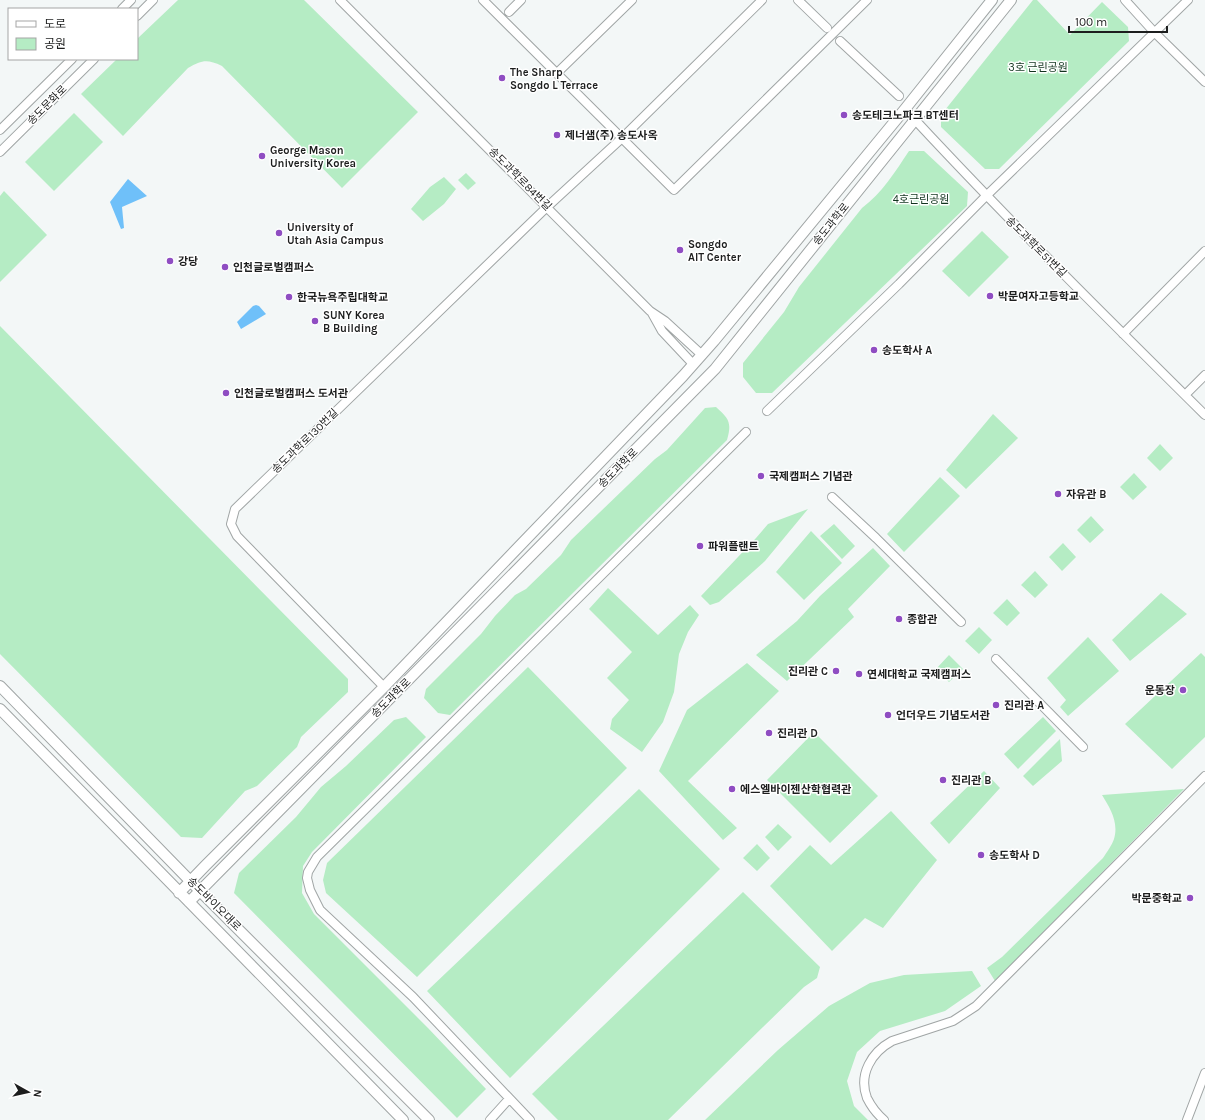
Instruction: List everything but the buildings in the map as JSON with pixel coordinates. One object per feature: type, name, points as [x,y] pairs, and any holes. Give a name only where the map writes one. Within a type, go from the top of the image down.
[{"type":"main road","name":"송도과학로","points":[[180,893],[384,686],[702,355],[905,109],[992,0]]},
{"type":"main road","name":"송도과학로","points":[[189,902],[715,369],[1011,0]]},
{"type":"main road","name":"송도바이오대로","points":[[0,686],[200,891],[429,1120]]},
{"type":"main road","name":"송도바이오대로","points":[[0,709],[403,1120]]},
{"type":"street","points":[[123,8],[131,0]]},
{"type":"street","points":[[138,15],[153,0]]},
{"type":"street","name":"송도과학로84번길","points":[[340,0],[650,311],[665,321],[702,355]]},
{"type":"street","points":[[483,0],[674,190],[867,0]]},
{"type":"street","points":[[509,12],[521,0]]},
{"type":"street","points":[[557,73],[632,0]]},
{"type":"street","name":"송도과학로130번길","points":[[384,686],[237,536],[232,524],[235,509],[547,207],[622,138],[762,0]]},
{"type":"street","points":[[798,0],[827,28]]},
{"type":"street","points":[[1124,0],[1205,82]]},
{"type":"street","points":[[767,411],[899,284],[986,196],[1188,0]]},
{"type":"street","points":[[840,40],[899,96]]},
{"type":"street","name":"송도문화로","points":[[0,130],[71,60]]},
{"type":"street","name":"송도문화로","points":[[0,152],[93,60]]},
{"type":"street","name":"송도과학로51번길","points":[[905,109],[986,196],[1205,415]]},
{"type":"street","points":[[1123,334],[1205,251]]},
{"type":"street","points":[[650,311],[662,331],[693,364]]},
{"type":"street","points":[[1185,395],[1205,375]]},
{"type":"street","points":[[530,1120],[413,997],[320,910],[310,890],[308,872],[317,856],[746,432]]},
{"type":"street","points":[[832,497],[961,622]]},
{"type":"street","points":[[996,659],[1083,747]]},
{"type":"street","points":[[884,1120],[872,1106],[864,1089],[866,1070],[876,1052],[883,1045],[892,1041],[953,1021],[976,1006],[1204,780]]},
{"type":"street","points":[[1188,1120],[1205,1073]]},
{"type":"street","points":[[490,1120],[509,1099]]},
{"type":"green space","points":[[178,0],[304,0],[418,112],[342,188],[222,66],[208,61],[197,63],[188,68],[123,136],[81,94],[116,60],[138,60],[138,38]]},
{"type":"green space","name":"3호 근린공원","points":[[1033,0],[1037,0],[1070,35],[1102,2],[1128,27],[1129,41],[999,169],[985,169],[941,127],[941,115]]},
{"type":"green space","points":[[74,113],[103,142],[54,191],[25,162]]},
{"type":"green space","name":"4호근린공원","points":[[909,151],[924,151],[968,192],[967,206],[772,393],[756,393],[743,377],[743,363],[784,312],[799,287],[862,208],[882,189]]},
{"type":"green space","points":[[466,173],[476,183],[468,190],[458,180]]},
{"type":"green space","points":[[444,177],[456,189],[444,204],[423,221],[411,209],[430,187]]},
{"type":"green space","points":[[4,191],[47,235],[0,282],[0,196]]},
{"type":"green space","points":[[982,231],[1009,257],[969,297],[942,271]]},
{"type":"green space","points":[[0,326],[348,679],[348,692],[301,737],[297,747],[257,786],[245,791],[202,838],[181,837],[0,654]]},
{"type":"green space","points":[[716,407],[728,421],[729,429],[727,440],[450,715],[438,713],[424,698],[426,689],[481,634],[495,616],[515,595],[526,589],[561,555],[571,540],[655,459],[667,450],[705,408]]},
{"type":"green space","points":[[993,414],[1018,438],[966,489],[946,470]]},
{"type":"green space","points":[[1160,444],[1173,458],[1160,471],[1147,458]]},
{"type":"green space","points":[[1134,473],[1147,487],[1133,500],[1120,487]]},
{"type":"green space","points":[[940,477],[960,496],[904,552],[887,534]]},
{"type":"green space","points":[[808,509],[765,561],[719,602],[710,605],[701,596],[768,524]]},
{"type":"green space","points":[[1091,516],[1104,530],[1090,543],[1077,530]]},
{"type":"green space","points":[[834,524],[855,546],[842,559],[820,536]]},
{"type":"green space","points":[[811,531],[842,563],[804,600],[776,572]]},
{"type":"green space","points":[[1063,543],[1076,557],[1062,571],[1049,557]]},
{"type":"green space","points":[[873,548],[890,566],[848,609],[854,617],[787,681],[756,655],[797,621],[820,596]]},
{"type":"green space","points":[[1035,571],[1048,585],[1035,598],[1021,585]]},
{"type":"green space","points":[[608,588],[658,635],[690,605],[699,615],[688,632],[679,654],[674,692],[663,722],[642,752],[610,729],[612,719],[629,700],[607,678],[632,652],[589,609]]},
{"type":"green space","points":[[1161,593],[1187,614],[1130,661],[1112,640]]},
{"type":"green space","points":[[1007,599],[1020,613],[1007,626],[993,613]]},
{"type":"green space","points":[[979,627],[992,640],[979,654],[965,641]]},
{"type":"green space","points":[[1088,637],[1119,671],[1068,716],[1060,707],[1066,700],[1047,678]]},
{"type":"green space","name":"운동장","points":[[1201,653],[1205,657],[1205,737],[1172,769],[1125,724]]},
{"type":"green space","points":[[949,655],[963,669],[949,682],[936,669]]},
{"type":"green space","points":[[747,663],[779,691],[688,781],[737,828],[723,840],[659,771],[687,710]]},
{"type":"green space","points":[[528,667],[627,768],[417,977],[326,893],[323,880],[327,863]]},
{"type":"green space","points":[[406,717],[426,737],[312,852],[303,866],[302,893],[314,914],[428,1028],[486,1089],[457,1118],[234,893],[239,873],[296,817],[321,787],[346,766],[394,720]]},
{"type":"green space","points":[[1043,717],[1056,731],[1018,769],[1004,754]]},
{"type":"green space","points":[[814,732],[878,796],[830,843],[767,780]]},
{"type":"green space","points":[[1060,739],[1062,761],[1033,786],[1023,776]]},
{"type":"green space","points":[[984,771],[1000,788],[949,844],[930,823]]},
{"type":"green space","points":[[639,789],[720,869],[510,1078],[427,991]]},
{"type":"green space","points":[[1184,789],[995,981],[987,968],[1002,957],[1103,858],[1111,846],[1115,833],[1115,821],[1111,810],[1102,795]]},
{"type":"green space","points":[[891,811],[937,860],[883,928],[865,918],[832,951],[770,886],[810,845],[831,865]]},
{"type":"green space","points":[[778,824],[792,837],[778,851],[765,837]]},
{"type":"green space","points":[[757,844],[770,858],[757,871],[743,858]]},
{"type":"green space","points":[[743,892],[820,967],[817,978],[804,987],[668,1120],[558,1120],[532,1094]]},
{"type":"green space","points":[[972,971],[981,986],[945,1011],[880,1031],[857,1052],[847,1081],[854,1106],[868,1120],[705,1120],[778,1050],[829,1006],[870,983],[904,975]]},
{"type":"water","points":[[128,179],[147,196],[122,207],[124,228],[121,229],[110,202]]},
{"type":"water","points":[[253,306],[259,306],[266,314],[241,329],[237,322]]},
{"type":"place","name":"The Sharp Songdo L Terrace","points":[[502,78]]},
{"type":"place","name":"송도테크노파크 BT센터","points":[[844,115]]},
{"type":"place","name":"제너샘(주) 송도사옥","points":[[557,135]]},
{"type":"place","name":"George Mason University Korea","points":[[262,156]]},
{"type":"place","name":"University of Utah Asia Campus","points":[[279,233]]},
{"type":"place","name":"Songdo AIT Center","points":[[680,250]]},
{"type":"place","name":"강당","points":[[170,261]]},
{"type":"place","name":"인천글로벌캠퍼스","points":[[225,267]]},
{"type":"place","name":"박문여자고등학교","points":[[990,296]]},
{"type":"place","name":"한국뉴욕주립대학교","points":[[289,297]]},
{"type":"place","name":"SUNY Korea B Building","points":[[315,321]]},
{"type":"place","name":"송도학사 A","points":[[874,350]]},
{"type":"place","name":"인천글로벌캠퍼스 도서관","points":[[226,393]]},
{"type":"place","name":"국제캠퍼스 기념관","points":[[761,476]]},
{"type":"place","name":"자유관 B","points":[[1058,494]]},
{"type":"place","name":"파워플랜트","points":[[700,546]]},
{"type":"place","name":"종합관","points":[[899,619]]},
{"type":"place","name":"진리관 C","points":[[836,671]]},
{"type":"place","name":"연세대학교 국제캠퍼스","points":[[859,674]]},
{"type":"place","name":"운동장","points":[[1183,690]]},
{"type":"place","name":"진리관 A","points":[[996,705]]},
{"type":"place","name":"언더우드 기념도서관","points":[[888,715]]},
{"type":"place","name":"진리관 D","points":[[769,733]]},
{"type":"place","name":"진리관 B","points":[[943,780]]},
{"type":"place","name":"에스엘바이젠산학협력관","points":[[732,789]]},
{"type":"place","name":"송도학사 D","points":[[981,855]]},
{"type":"place","name":"박문중학교","points":[[1190,898]]}]
